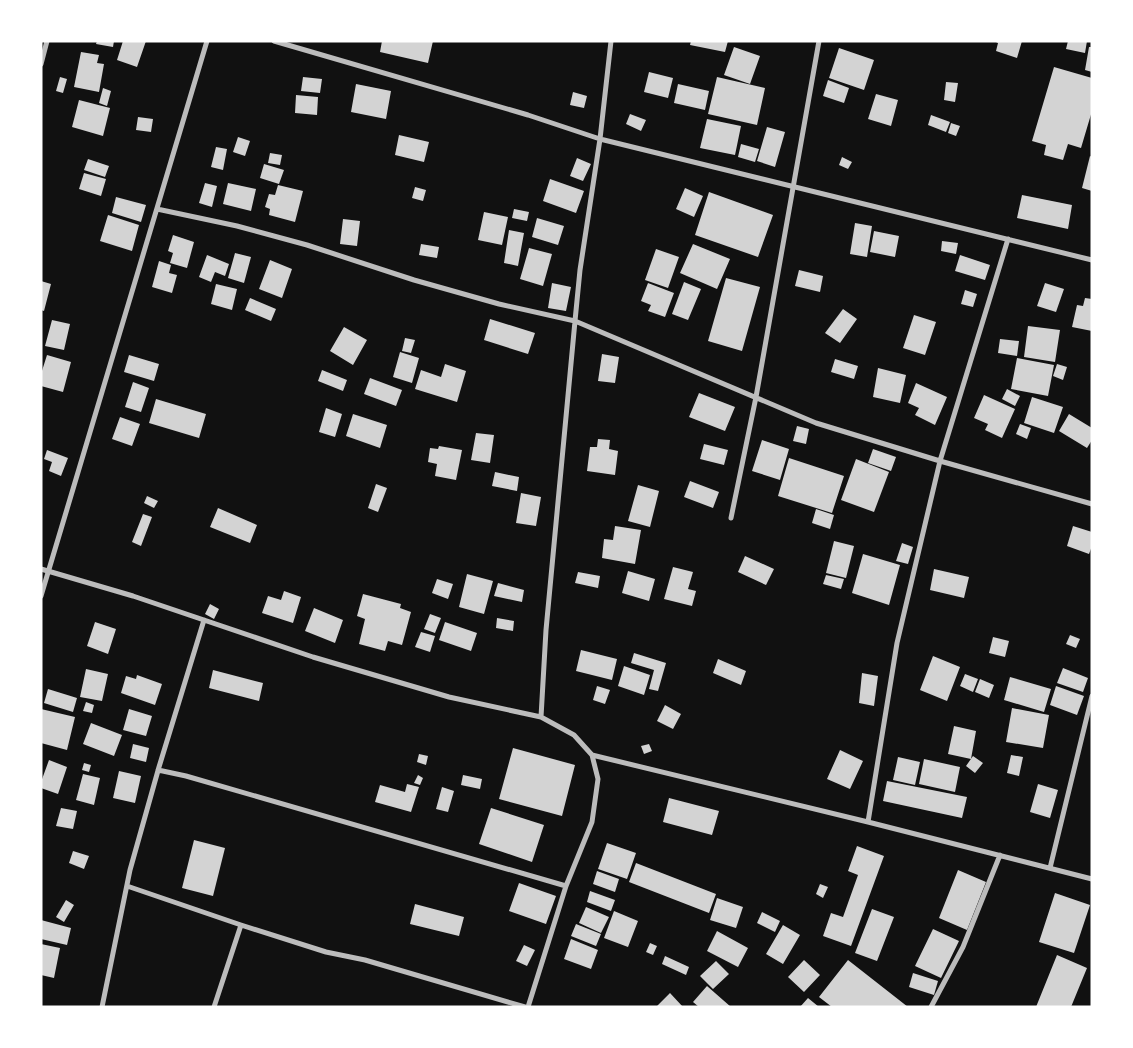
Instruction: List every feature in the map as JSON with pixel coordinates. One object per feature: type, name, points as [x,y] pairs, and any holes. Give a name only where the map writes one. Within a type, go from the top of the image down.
[{"type":"street","points":[[41,64],[47,41]]},
{"type":"street","points":[[41,596],[208,41]]},
{"type":"street","points":[[274,41],[519,112],[600,139],[1092,260]]},
{"type":"street","points":[[541,717],[546,630],[580,270],[600,139],[611,41]]},
{"type":"street","points":[[731,518],[756,397],[819,41]]},
{"type":"street","points":[[157,209],[237,226],[307,245],[414,280],[499,304],[575,321],[816,422],[940,461],[1092,504]]},
{"type":"street","points":[[868,822],[897,642],[940,461],[1008,239]]},
{"type":"street","points":[[41,569],[133,596],[313,657],[449,697],[541,717],[574,735],[592,755],[598,780],[592,822],[566,886],[526,1007],[365,960],[326,952],[127,886]]},
{"type":"street","points":[[102,1007],[127,886],[158,770],[204,620]]},
{"type":"street","points":[[1050,868],[1092,696]]},
{"type":"street","points":[[592,755],[1092,879]]},
{"type":"street","points":[[158,770],[186,776],[566,886]]},
{"type":"street","points":[[931,1007],[963,947],[1000,856]]},
{"type":"street","points":[[214,1007],[241,925]]},
{"type":"building","points":[[97,41],[114,41],[113,47],[96,44]]},
{"type":"building","points":[[123,41],[146,41],[137,67],[117,60]]},
{"type":"building","points":[[382,41],[433,41],[428,63],[380,52]]},
{"type":"building","points":[[691,41],[728,41],[725,52],[690,45]]},
{"type":"building","points":[[994,41],[1022,41],[1017,58],[996,51],[998,43]]},
{"type":"building","points":[[1068,41],[1087,41],[1085,53],[1066,49]]},
{"type":"building","points":[[734,47],[760,56],[750,84],[724,75]]},
{"type":"building","points":[[1089,47],[1092,47],[1092,72],[1085,70]]},
{"type":"building","points":[[839,48],[874,60],[864,90],[829,78]]},
{"type":"building","points":[[81,52],[99,55],[97,63],[104,64],[99,92],[74,87]]},
{"type":"building","points":[[1054,67],[1092,78],[1092,111],[1081,148],[1068,144],[1063,160],[1044,155],[1046,145],[1032,141]]},
{"type":"building","points":[[649,72],[673,78],[668,98],[644,92]]},
{"type":"building","points":[[60,77],[67,79],[63,93],[56,91]]},
{"type":"building","points":[[303,77],[322,79],[320,93],[301,91]]},
{"type":"building","points":[[717,77],[765,88],[757,125],[708,114]]},
{"type":"building","points":[[828,80],[849,88],[844,103],[823,96]]},
{"type":"building","points":[[946,82],[958,83],[955,102],[944,100]]},
{"type":"building","points":[[356,84],[391,91],[386,119],[351,112]]},
{"type":"building","points":[[678,84],[709,91],[705,110],[674,103]]},
{"type":"building","points":[[103,88],[111,91],[107,106],[99,103]]},
{"type":"building","points":[[573,92],[587,96],[584,108],[570,105]]},
{"type":"building","points":[[876,94],[898,100],[891,126],[868,119]]},
{"type":"building","points":[[296,95],[318,97],[317,115],[295,113]]},
{"type":"building","points":[[79,100],[110,108],[103,136],[72,127]]},
{"type":"building","points":[[630,114],[646,120],[641,131],[626,124]]},
{"type":"building","points":[[931,115],[950,122],[946,132],[928,125]]},
{"type":"building","points":[[138,117],[153,119],[151,132],[136,130]]},
{"type":"building","points":[[707,119],[741,126],[735,155],[700,148]]},
{"type":"building","points":[[951,123],[960,126],[956,136],[948,133]]},
{"type":"building","points":[[767,127],[785,132],[775,167],[757,161]]},
{"type":"building","points":[[399,135],[429,142],[424,162],[395,155]]},
{"type":"building","points":[[238,137],[250,141],[245,156],[233,152]]},
{"type":"building","points":[[741,144],[759,149],[755,162],[738,157]]},
{"type":"building","points":[[216,147],[227,149],[223,170],[211,167]]},
{"type":"building","points":[[270,153],[282,155],[280,165],[268,163]]},
{"type":"building","points":[[1090,156],[1092,157],[1092,191],[1082,188]]},
{"type":"building","points":[[842,157],[852,162],[848,169],[839,165]]},
{"type":"building","points":[[577,158],[591,164],[583,181],[570,176]]},
{"type":"building","points":[[88,159],[109,166],[105,177],[84,170]]},
{"type":"building","points":[[264,164],[284,170],[279,184],[260,178]]},
{"type":"building","points":[[84,173],[106,179],[101,196],[79,189]]},
{"type":"building","points":[[550,179],[584,191],[576,213],[543,201]]},
{"type":"building","points":[[205,183],[217,186],[212,207],[199,203]]},
{"type":"building","points":[[228,183],[256,189],[251,211],[223,204]]},
{"type":"building","points":[[278,185],[303,191],[295,222],[269,215],[270,209],[265,207],[269,194],[275,195]]},
{"type":"building","points":[[415,187],[426,190],[423,201],[412,198]]},
{"type":"building","points":[[685,188],[703,196],[694,217],[676,209]]},
{"type":"building","points":[[709,192],[773,215],[758,257],[695,235]]},
{"type":"building","points":[[1022,195],[1072,205],[1068,229],[1017,218]]},
{"type":"building","points":[[116,197],[146,205],[141,222],[112,213]]},
{"type":"building","points":[[514,209],[529,212],[527,221],[512,218]]},
{"type":"building","points":[[484,212],[508,217],[502,245],[478,240]]},
{"type":"building","points":[[108,215],[139,225],[132,251],[100,241]]},
{"type":"building","points":[[537,218],[564,226],[558,245],[532,237]]},
{"type":"building","points":[[343,219],[360,221],[357,246],[340,244]]},
{"type":"building","points":[[855,223],[872,226],[867,257],[850,254]]},
{"type":"building","points":[[509,230],[524,233],[518,266],[504,263]]},
{"type":"building","points":[[874,231],[899,236],[895,257],[870,252]]},
{"type":"building","points":[[173,235],[194,242],[187,268],[170,263],[173,253],[168,251]]},
{"type":"building","points":[[942,241],[958,243],[956,254],[941,251]]},
{"type":"building","points":[[421,244],[439,247],[437,258],[419,255]]},
{"type":"building","points":[[693,244],[730,259],[717,289],[680,273]]},
{"type":"building","points":[[529,248],[552,254],[543,286],[520,279]]},
{"type":"building","points":[[656,249],[679,257],[668,288],[645,280]]},
{"type":"building","points":[[235,253],[251,257],[244,283],[228,278]]},
{"type":"building","points":[[207,255],[229,264],[225,276],[215,272],[211,282],[199,277]]},
{"type":"building","points":[[960,255],[990,265],[985,280],[955,271]]},
{"type":"building","points":[[270,260],[292,269],[282,298],[259,289]]},
{"type":"building","points":[[159,261],[171,265],[169,273],[177,275],[172,293],[152,287]]},
{"type":"building","points":[[799,270],[823,276],[820,292],[795,286]]},
{"type":"building","points":[[726,278],[760,287],[742,351],[708,341]]},
{"type":"building","points":[[41,281],[51,284],[44,311],[41,310]]},
{"type":"building","points":[[684,282],[701,289],[688,320],[672,314]]},
{"type":"building","points":[[552,283],[571,287],[566,311],[548,308]]},
{"type":"building","points":[[648,283],[674,293],[665,317],[648,311],[651,305],[641,301]]},
{"type":"building","points":[[1045,283],[1064,289],[1056,312],[1037,306]]},
{"type":"building","points":[[216,284],[237,289],[232,310],[211,304]]},
{"type":"building","points":[[965,290],[977,294],[973,307],[961,304]]},
{"type":"building","points":[[250,298],[276,309],[271,321],[245,310]]},
{"type":"building","points":[[1085,298],[1092,299],[1092,331],[1072,327],[1077,305],[1083,306]]},
{"type":"building","points":[[843,309],[857,319],[840,343],[825,333]]},
{"type":"building","points":[[914,315],[936,322],[925,355],[903,348]]},
{"type":"building","points":[[490,319],[535,333],[528,354],[484,340]]},
{"type":"building","points":[[52,320],[70,324],[64,350],[45,346]]},
{"type":"building","points":[[1028,326],[1060,330],[1055,362],[1024,357]]},
{"type":"building","points":[[344,327],[367,340],[353,365],[330,351]]},
{"type":"building","points":[[405,338],[415,340],[411,353],[402,351]]},
{"type":"building","points":[[1000,339],[1019,341],[1017,356],[998,353]]},
{"type":"building","points":[[400,352],[419,358],[412,383],[393,377]]},
{"type":"building","points":[[602,354],[619,357],[615,383],[598,381]]},
{"type":"building","points":[[47,355],[71,362],[63,392],[41,386],[41,374]]},
{"type":"building","points":[[129,355],[159,364],[154,381],[124,372]]},
{"type":"building","points":[[1017,358],[1054,365],[1048,396],[1011,389]]},
{"type":"building","points":[[835,359],[858,366],[854,379],[831,372]]},
{"type":"building","points":[[445,364],[466,371],[457,402],[415,389],[421,370],[441,377]]},
{"type":"building","points":[[1057,364],[1067,367],[1063,380],[1053,376]]},
{"type":"building","points":[[878,368],[906,375],[900,403],[873,397]]},
{"type":"building","points":[[322,370],[347,380],[343,391],[318,381]]},
{"type":"building","points":[[370,378],[402,390],[396,406],[364,394]]},
{"type":"building","points":[[133,382],[149,388],[141,412],[125,407]]},
{"type":"building","points":[[916,383],[947,397],[935,425],[915,415],[919,408],[908,403]]},
{"type":"building","points":[[1007,389],[1020,396],[1015,406],[1002,399]]},
{"type":"building","points":[[699,393],[735,407],[725,431],[689,417]]},
{"type":"building","points":[[984,395],[1015,409],[1002,438],[985,430],[988,424],[974,418]]},
{"type":"building","points":[[1032,397],[1063,407],[1054,433],[1024,423]]},
{"type":"building","points":[[156,399],[206,414],[199,438],[149,423]]},
{"type":"building","points":[[326,408],[342,414],[335,437],[319,432]]},
{"type":"building","points":[[353,414],[387,425],[380,448],[346,436]]},
{"type":"building","points":[[1069,414],[1092,428],[1092,440],[1087,448],[1059,431]]},
{"type":"building","points":[[120,417],[140,424],[132,446],[112,439]]},
{"type":"building","points":[[1020,424],[1031,428],[1027,439],[1016,434]]},
{"type":"building","points":[[797,426],[809,429],[806,444],[793,441]]},
{"type":"building","points":[[476,433],[494,435],[490,463],[471,460]]},
{"type":"building","points":[[598,439],[610,440],[609,449],[618,451],[615,475],[587,471],[590,447],[597,447]]},
{"type":"building","points":[[762,440],[789,449],[780,480],[752,471]]},
{"type":"building","points":[[704,444],[728,450],[724,465],[700,459]]},
{"type":"building","points":[[439,446],[462,450],[456,480],[435,476],[437,464],[428,462],[430,448],[438,449]]},
{"type":"building","points":[[873,449],[896,457],[891,471],[868,463]]},
{"type":"building","points":[[47,450],[68,458],[61,476],[49,471],[52,462],[44,459]]},
{"type":"building","points":[[789,458],[844,476],[832,513],[778,496]]},
{"type":"building","points":[[856,459],[889,472],[874,512],[841,500]]},
{"type":"building","points":[[495,472],[519,477],[517,491],[492,486]]},
{"type":"building","points":[[690,481],[719,492],[713,508],[684,497]]},
{"type":"building","points":[[376,484],[387,488],[378,512],[368,508]]},
{"type":"building","points":[[638,485],[659,491],[650,527],[628,521]]},
{"type":"building","points":[[521,493],[541,497],[536,526],[516,523]]},
{"type":"building","points":[[147,496],[158,501],[154,508],[144,503]]},
{"type":"building","points":[[218,508],[257,525],[250,543],[210,527]]},
{"type":"building","points":[[816,509],[834,515],[830,529],[812,523]]},
{"type":"building","points":[[143,514],[152,517],[141,546],[132,542]]},
{"type":"building","points":[[615,526],[641,530],[635,564],[602,558],[604,539],[613,540]]},
{"type":"building","points":[[1073,526],[1092,532],[1092,546],[1089,554],[1067,546]]},
{"type":"building","points":[[834,541],[854,546],[846,578],[826,573]]},
{"type":"building","points":[[902,543],[913,547],[908,564],[896,561]]},
{"type":"building","points":[[863,554],[900,565],[889,605],[852,593]]},
{"type":"building","points":[[745,556],[774,569],[766,585],[738,572]]},
{"type":"building","points":[[673,567],[693,572],[688,589],[696,591],[692,606],[664,599]]},
{"type":"building","points":[[934,569],[969,577],[964,598],[930,590]]},
{"type":"building","points":[[628,571],[655,579],[649,601],[622,593]]},
{"type":"building","points":[[578,572],[600,576],[598,588],[575,583]]},
{"type":"building","points":[[467,574],[493,581],[484,614],[459,607]]},
{"type":"building","points":[[826,575],[844,579],[841,589],[823,584]]},
{"type":"building","points":[[437,579],[453,584],[448,599],[432,593]]},
{"type":"building","points":[[498,583],[524,590],[522,602],[494,596]]},
{"type":"building","points":[[284,591],[301,597],[293,623],[262,613],[268,596],[281,600]]},
{"type":"building","points":[[363,594],[401,604],[400,608],[411,612],[402,645],[388,641],[385,651],[359,644],[365,619],[357,616]]},
{"type":"building","points":[[210,604],[219,609],[214,619],[205,614]]},
{"type":"building","points":[[314,608],[343,620],[335,643],[305,631]]},
{"type":"building","points":[[430,614],[441,618],[435,633],[424,629]]},
{"type":"building","points":[[497,618],[514,621],[513,631],[496,628]]},
{"type":"building","points":[[95,622],[116,629],[108,654],[87,646]]},
{"type":"building","points":[[445,622],[477,633],[471,651],[439,640]]},
{"type":"building","points":[[421,632],[435,636],[430,652],[415,647]]},
{"type":"building","points":[[1070,635],[1080,639],[1076,648],[1066,644]]},
{"type":"building","points":[[993,637],[1009,641],[1005,657],[989,653]]},
{"type":"building","points":[[581,650],[617,659],[612,680],[576,671]]},
{"type":"building","points":[[634,653],[666,663],[658,691],[649,689],[654,670],[631,663]]},
{"type":"building","points":[[933,656],[960,667],[947,701],[920,690]]},
{"type":"building","points":[[718,659],[746,671],[741,685],[713,673]]},
{"type":"building","points":[[624,666],[650,675],[644,695],[618,686]]},
{"type":"building","points":[[1063,668],[1088,678],[1083,692],[1057,683]]},
{"type":"building","points":[[86,669],[108,674],[102,701],[80,697]]},
{"type":"building","points":[[213,670],[263,683],[259,701],[209,688]]},
{"type":"building","points":[[862,673],[878,676],[874,706],[859,703]]},
{"type":"building","points":[[965,674],[978,679],[973,692],[960,686]]},
{"type":"building","points":[[137,675],[162,684],[155,705],[121,693],[126,676],[136,679]]},
{"type":"building","points":[[1010,677],[1051,689],[1044,712],[1004,700]]},
{"type":"building","points":[[980,679],[994,685],[989,698],[975,692]]},
{"type":"building","points":[[597,686],[610,690],[605,704],[593,700]]},
{"type":"building","points":[[1056,686],[1084,696],[1077,715],[1050,705]]},
{"type":"building","points":[[48,689],[77,698],[73,712],[44,703]]},
{"type":"building","points":[[86,702],[94,705],[92,713],[83,711]]},
{"type":"building","points":[[665,705],[681,714],[673,729],[657,721]]},
{"type":"building","points":[[1012,708],[1049,715],[1043,748],[1006,742]]},
{"type":"building","points":[[41,709],[75,717],[67,750],[41,743]]},
{"type":"building","points":[[129,709],[152,716],[146,736],[123,730]]},
{"type":"building","points":[[91,723],[122,735],[114,756],[83,744]]},
{"type":"building","points":[[954,726],[976,731],[971,759],[948,754]]},
{"type":"building","points":[[133,744],[149,748],[146,762],[130,758]]},
{"type":"building","points":[[649,744],[652,751],[644,754],[641,746]]},
{"type":"building","points":[[513,748],[575,765],[562,816],[499,799]]},
{"type":"building","points":[[840,750],[863,761],[850,789],[827,779]]},
{"type":"building","points":[[419,754],[428,756],[426,765],[417,762]]},
{"type":"building","points":[[1011,755],[1023,757],[1019,776],[1007,773]]},
{"type":"building","points":[[973,756],[983,763],[975,773],[966,766]]},
{"type":"building","points":[[898,757],[920,762],[915,785],[893,780]]},
{"type":"building","points":[[924,759],[960,767],[955,792],[919,784]]},
{"type":"building","points":[[49,760],[67,767],[58,794],[41,788],[41,782]]},
{"type":"building","points":[[84,763],[91,765],[89,772],[82,770]]},
{"type":"building","points":[[119,771],[141,776],[135,803],[113,798]]},
{"type":"building","points":[[83,774],[100,778],[94,805],[76,800]]},
{"type":"building","points":[[418,775],[423,778],[420,785],[414,783]]},
{"type":"building","points":[[463,775],[482,779],[480,789],[461,785]]},
{"type":"building","points":[[887,781],[967,797],[962,818],[883,801]]},
{"type":"building","points":[[407,784],[419,787],[411,812],[375,802],[380,785],[405,792]]},
{"type":"building","points":[[1038,784],[1058,790],[1050,818],[1030,812]]},
{"type":"building","points":[[442,787],[454,791],[448,812],[436,809]]},
{"type":"building","points":[[669,798],[719,811],[712,835],[663,822]]},
{"type":"building","points":[[61,808],[77,811],[73,829],[56,826]]},
{"type":"building","points":[[491,808],[544,825],[532,862],[479,844]]},
{"type":"building","points":[[194,840],[225,848],[213,896],[182,888]]},
{"type":"building","points":[[607,843],[636,853],[627,879],[598,869]]},
{"type":"building","points":[[857,846],[884,856],[851,946],[823,936],[831,913],[843,917],[858,875],[848,871]]},
{"type":"building","points":[[73,851],[89,856],[84,869],[69,863]]},
{"type":"building","points":[[636,863],[716,894],[709,913],[629,882]]},
{"type":"building","points":[[958,870],[986,882],[967,930],[939,918]]},
{"type":"building","points":[[597,871],[619,879],[615,892],[593,884]]},
{"type":"building","points":[[519,883],[556,896],[546,924],[509,911]]},
{"type":"building","points":[[820,884],[828,887],[823,898],[816,894]]},
{"type":"building","points":[[590,891],[615,900],[611,911],[587,902]]},
{"type":"building","points":[[1055,893],[1090,905],[1074,953],[1039,942]]},
{"type":"building","points":[[717,898],[743,907],[736,928],[710,920]]},
{"type":"building","points":[[66,900],[74,905],[64,922],[56,917]]},
{"type":"building","points":[[415,904],[464,917],[459,936],[410,924]]},
{"type":"building","points":[[586,907],[609,917],[601,933],[579,923]]},
{"type":"building","points":[[872,909],[894,917],[877,961],[855,953]]},
{"type":"building","points":[[614,911],[638,921],[628,947],[604,938]]},
{"type":"building","points":[[762,912],[780,921],[775,932],[757,923]]},
{"type":"building","points":[[41,920],[71,928],[67,945],[41,939]]},
{"type":"building","points":[[576,924],[601,934],[596,946],[571,936]]},
{"type":"building","points":[[783,925],[800,935],[783,964],[766,954]]},
{"type":"building","points":[[933,929],[959,941],[941,978],[915,966]]},
{"type":"building","points":[[717,931],[748,948],[738,967],[707,951]]},
{"type":"building","points":[[571,939],[598,950],[591,969],[564,959]]},
{"type":"building","points":[[650,943],[657,946],[653,955],[646,952]]},
{"type":"building","points":[[41,944],[60,948],[54,978],[41,975]]},
{"type":"building","points":[[524,945],[535,950],[527,966],[516,961]]},
{"type":"building","points":[[1057,955],[1087,968],[1071,1007],[1036,1007]]},
{"type":"building","points":[[665,956],[689,967],[686,975],[662,964]]},
{"type":"building","points":[[804,960],[820,975],[804,992],[788,977]]},
{"type":"building","points":[[848,960],[908,1007],[832,1007],[819,997]]},
{"type":"building","points":[[716,961],[729,974],[713,989],[700,976]]},
{"type":"building","points":[[913,973],[938,981],[934,995],[909,987]]},
{"type":"building","points":[[707,986],[731,1007],[699,1007],[693,1002]]},
{"type":"building","points":[[670,993],[683,1007],[656,1007]]},
{"type":"building","points":[[808,998],[819,1007],[800,1007]]}]
